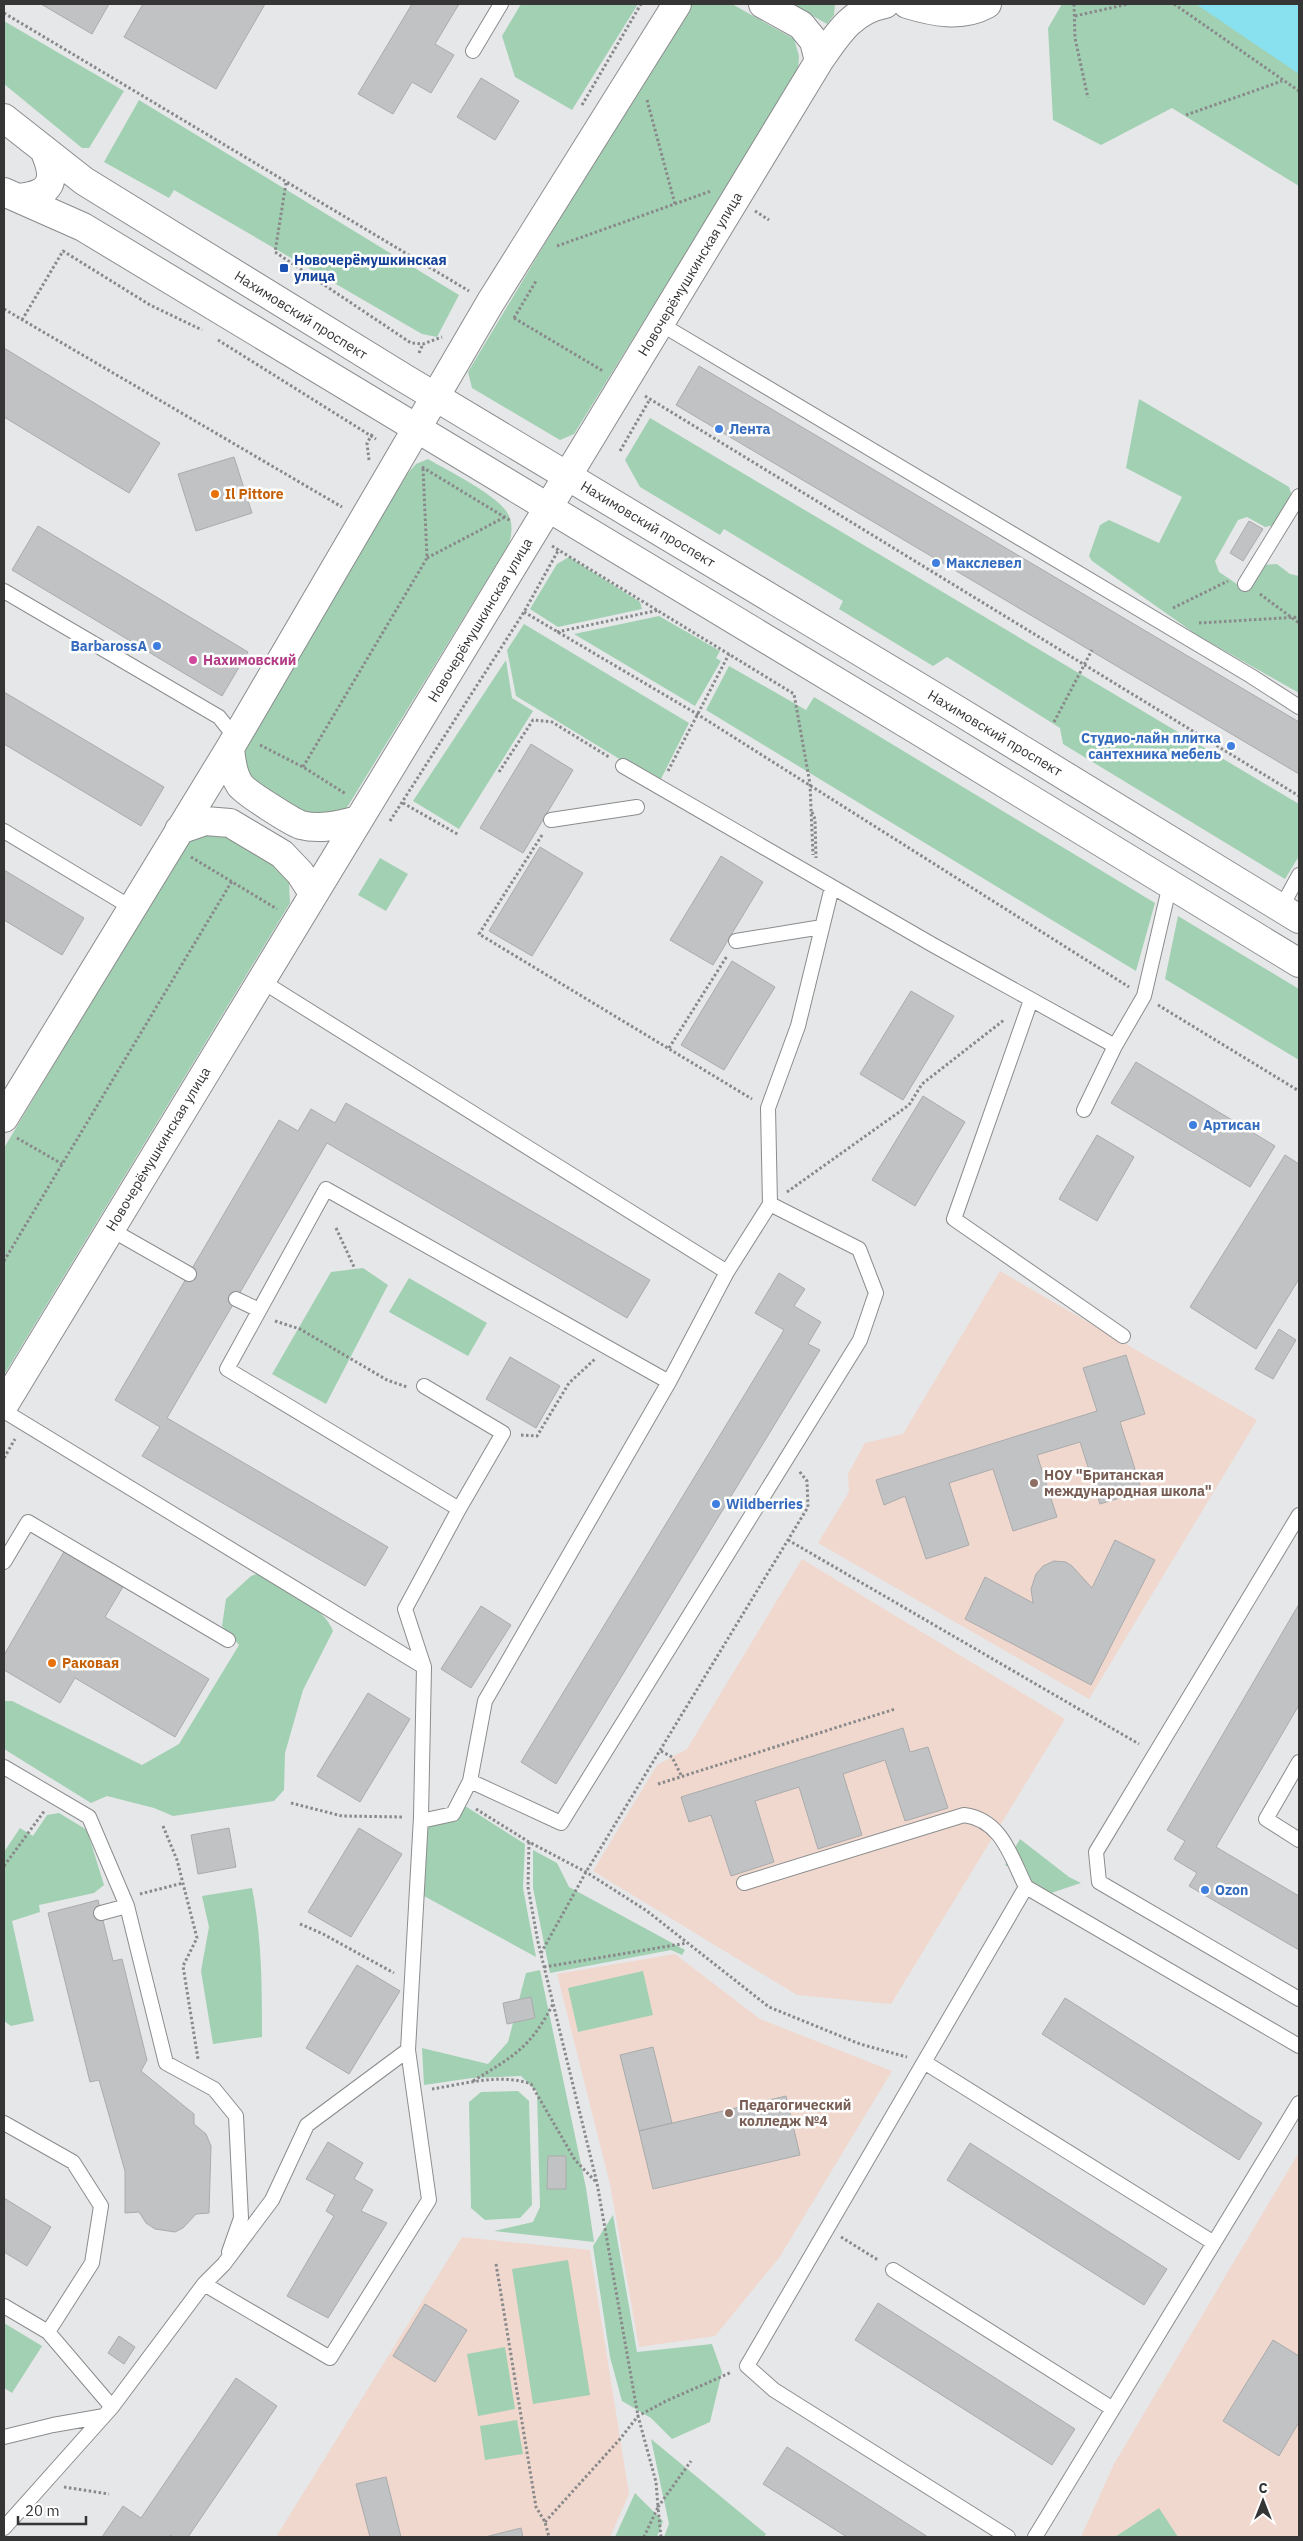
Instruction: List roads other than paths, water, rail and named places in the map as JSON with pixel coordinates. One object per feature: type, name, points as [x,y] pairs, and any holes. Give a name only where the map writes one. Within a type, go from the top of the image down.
[{"type":"street","points":[[7,1126],[132,908],[182,841],[416,428],[490,303],[677,4]]},
{"type":"street","points":[[763,4],[800,25],[814,41],[819,61]]},
{"type":"street","name":"Новочерёмушкинская улица","points":[[4,1405],[313,893],[353,808],[547,507],[819,61],[850,20],[862,11],[885,4]]},
{"type":"street","points":[[907,4],[930,11],[956,12],[977,10],[987,4]]},
{"type":"street","name":"Нахимовский проспект","points":[[4,118],[84,181],[566,476],[958,710],[1290,914]]},
{"type":"street","points":[[11,195],[33,197],[45,190],[52,180],[52,168],[45,152]]},
{"type":"street","points":[[11,195],[84,227],[1299,963]]},
{"type":"street","points":[[239,742],[232,761],[240,785],[300,824],[329,826],[353,808]]},
{"type":"street","points":[[182,841],[205,821],[230,823],[282,854],[300,873],[313,893]]},
{"type":"lane","points":[[473,51],[501,4]]},
{"type":"lane","points":[[660,323],[1157,622],[1251,676],[1299,707]]},
{"type":"lane","points":[[1240,581],[1299,496]]},
{"type":"lane","points":[[4,591],[219,717],[239,742]]},
{"type":"lane","points":[[623,766],[832,887],[1115,1046]]},
{"type":"lane","points":[[551,820],[637,807]]},
{"type":"lane","points":[[4,831],[132,908]]},
{"type":"lane","points":[[1290,914],[1299,875]]},
{"type":"lane","points":[[1084,1110],[1115,1046],[1144,996],[1170,884]]},
{"type":"lane","points":[[421,1819],[452,1814],[461,1799],[470,1781],[485,1702],[669,1382],[727,1272],[770,1204],[768,1108],[798,1026],[832,887]]},
{"type":"lane","points":[[736,941],[822,927]]},
{"type":"lane","points":[[260,980],[727,1272]]},
{"type":"lane","points":[[1031,1000],[954,1219],[1123,1336]]},
{"type":"lane","points":[[459,1509],[227,1368],[326,1189],[669,1382]]},
{"type":"lane","points":[[470,1781],[561,1823],[860,1340],[876,1294],[859,1249],[770,1204]]},
{"type":"lane","points":[[110,1229],[188,1274]]},
{"type":"lane","points":[[236,1299],[258,1312]]},
{"type":"lane","points":[[204,2284],[330,2358],[429,2200],[408,2050],[421,1819],[424,1667],[405,1609],[503,1433],[424,1386]]},
{"type":"lane","points":[[4,1411],[424,1667]]},
{"type":"lane","points":[[1299,1515],[1295,1533],[1155,1754],[1096,1852],[1099,1882],[1299,1999]]},
{"type":"lane","points":[[4,1562],[28,1522],[228,1640]]},
{"type":"lane","points":[[1299,1762],[1266,1819],[1299,1840]]},
{"type":"lane","points":[[4,1767],[89,1817],[126,1902],[166,2063],[214,2089],[236,2116],[241,2218],[224,2264]]},
{"type":"lane","points":[[744,1883],[964,1815],[975,1816],[998,1830],[1026,1887],[1299,2046]]},
{"type":"lane","points":[[1008,2537],[774,2390],[747,2366],[1026,1887]]},
{"type":"lane","points":[[101,1913],[126,1902]]},
{"type":"lane","points":[[4,2528],[108,2412],[204,2284],[224,2264],[272,2200],[307,2125],[408,2050]]},
{"type":"lane","points":[[924,2062],[1214,2243]]},
{"type":"lane","points":[[1035,2537],[1299,2103]]},
{"type":"lane","points":[[4,2123],[73,2162],[101,2206],[92,2263],[48,2332]]},
{"type":"lane","points":[[893,2270],[1113,2409]]},
{"type":"lane","points":[[4,2306],[48,2332],[108,2412]]},
{"type":"lane","points":[[4,2437],[108,2412]]},
{"type":"water","points":[[1196,4],[1299,4],[1299,74]]},
{"type":"place","name":"Новочерёмушкинская улица","points":[[284,268]]},
{"type":"place","name":"Лента","points":[[719,429]]},
{"type":"place","name":"Il Pittore","points":[[215,494]]},
{"type":"place","name":"Макслевел","points":[[936,563]]},
{"type":"place","name":"BarbarossA","points":[[157,646]]},
{"type":"place","name":"Нахимовский","points":[[193,660]]},
{"type":"place","name":"Студио-лайн плитка сантехника мебель","points":[[1231,746]]},
{"type":"place","name":"Артисан","points":[[1193,1125]]},
{"type":"place","name":"НОУ \"Британская международная школа\"","points":[[1034,1483]]},
{"type":"place","name":"Wildberries","points":[[716,1504]]},
{"type":"place","name":"Раковая","points":[[52,1663]]},
{"type":"place","name":"Ozon","points":[[1205,1890]]},
{"type":"place","name":"Педагогический колледж №4","points":[[729,2113]]}]
